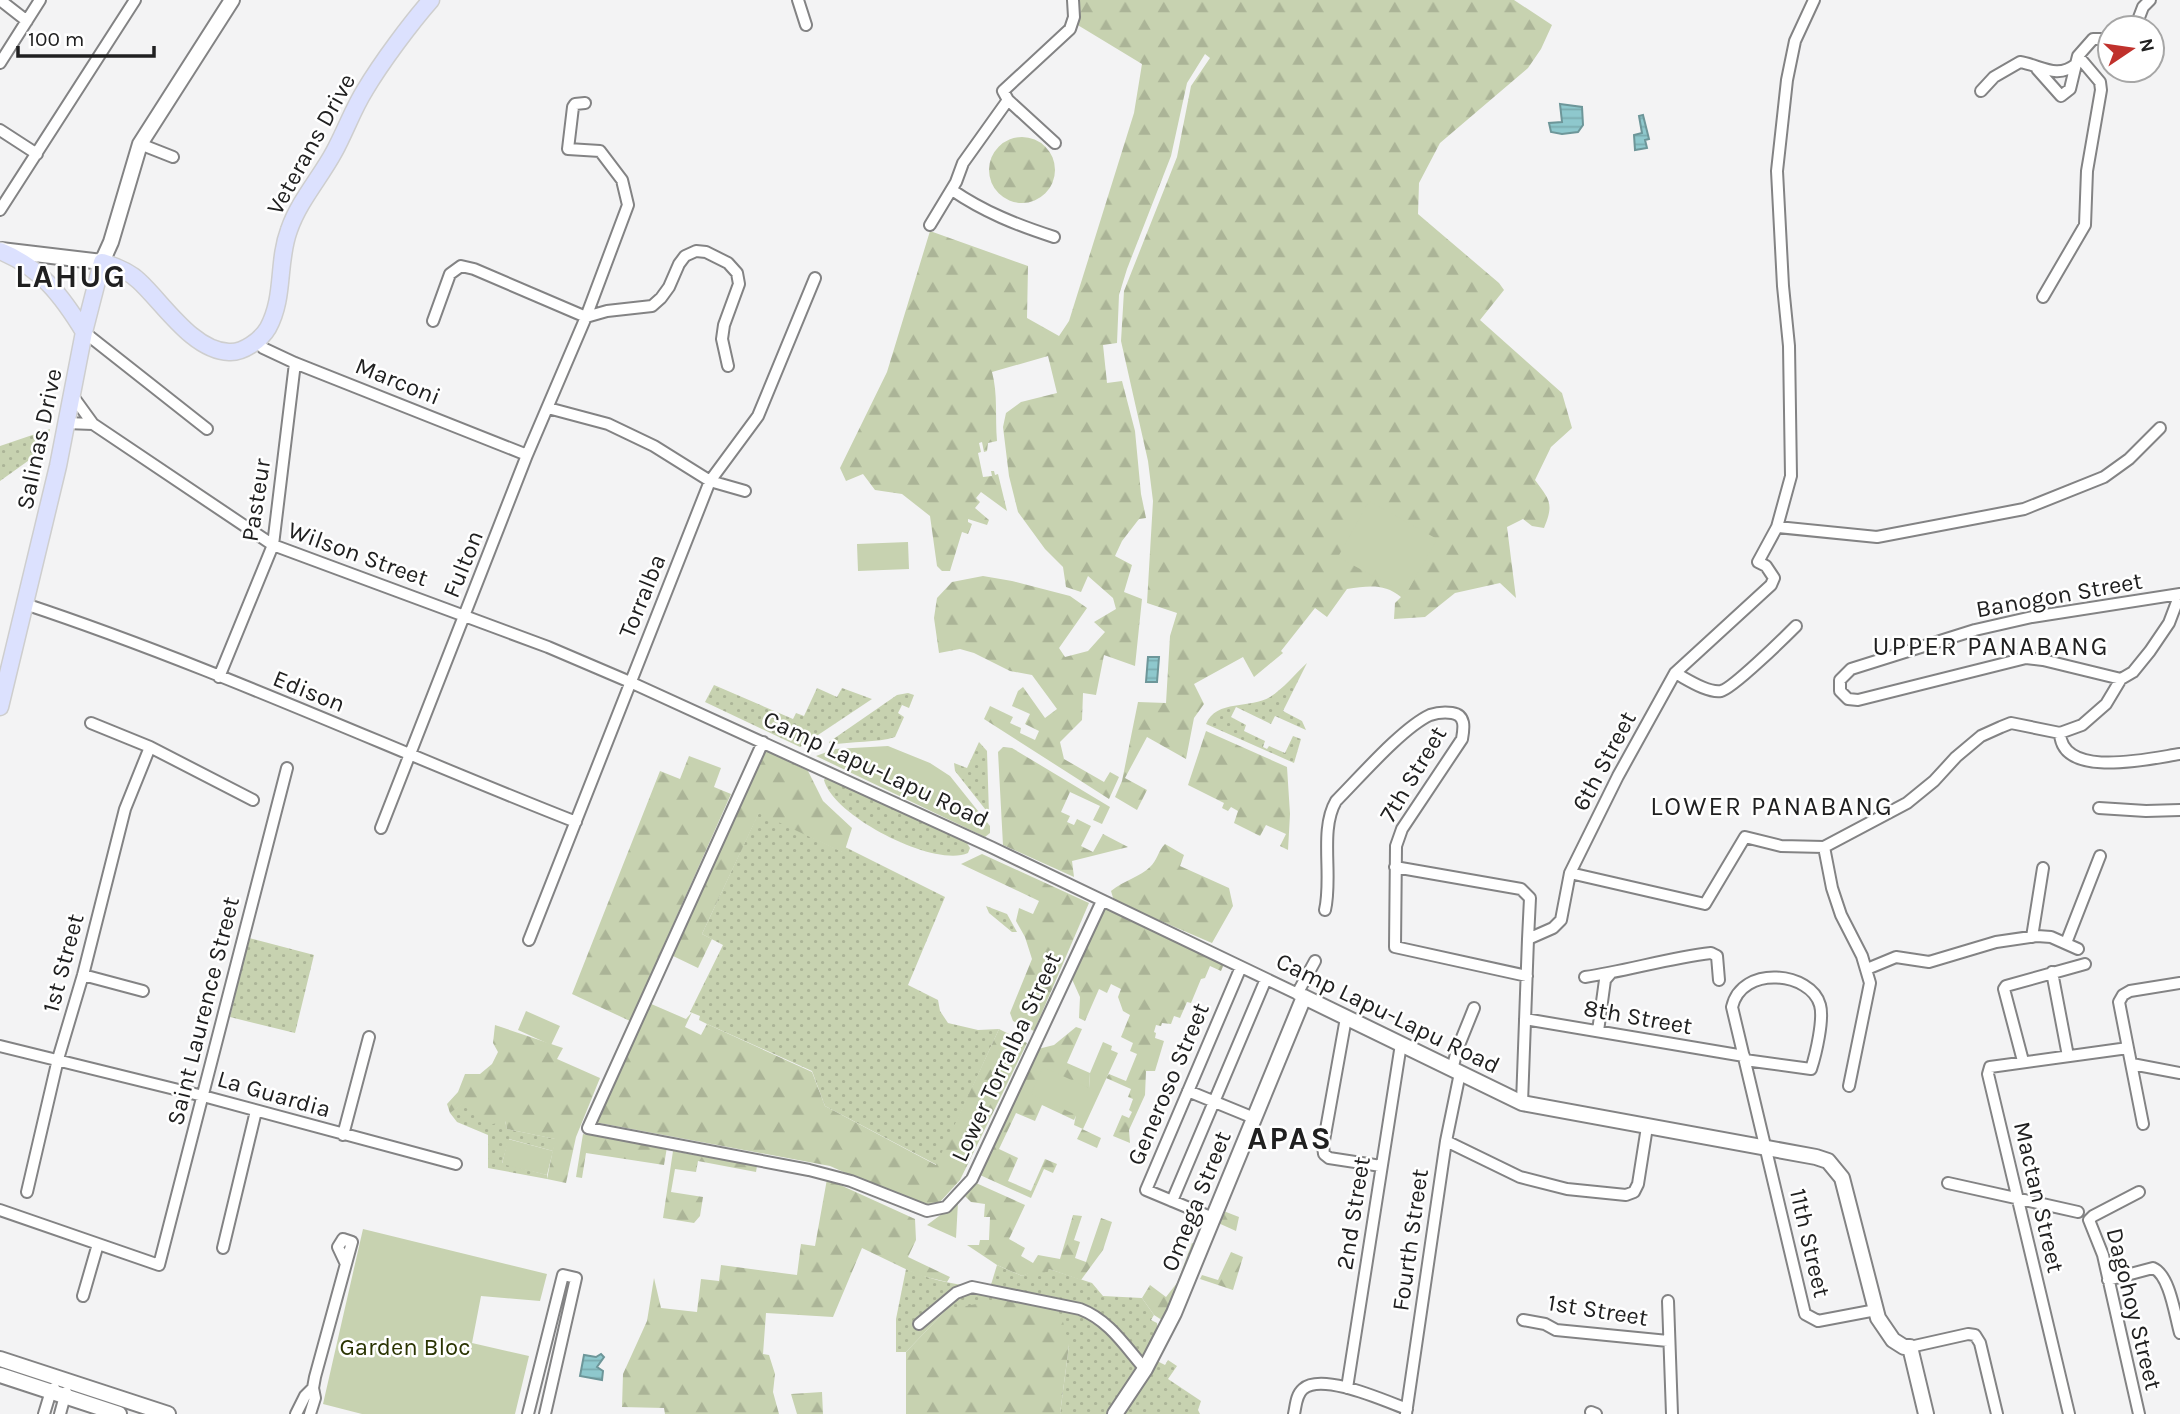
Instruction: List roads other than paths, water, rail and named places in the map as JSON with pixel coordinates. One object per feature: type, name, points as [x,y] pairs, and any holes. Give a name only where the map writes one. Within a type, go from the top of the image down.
[{"type":"main road","name":"Veterans Drive","points":[[256,340],[267,330],[275,312],[287,234],[296,212],[333,153],[364,90],[431,0]]},
{"type":"main road","points":[[0,250],[26,263],[42,275],[62,298],[84,332]]},
{"type":"main road","points":[[102,262],[122,269],[138,279],[195,338],[211,347],[227,352],[238,351],[256,340]]},
{"type":"main road","name":"Salinas Drive","points":[[0,707],[5,669],[25,604],[84,332],[102,262]]},
{"type":"street","points":[[0,0],[27,21]]},
{"type":"street","points":[[0,63],[40,0]]},
{"type":"street","points":[[0,210],[135,0]]},
{"type":"street","points":[[0,250],[102,262],[111,242],[140,144],[232,0]]},
{"type":"street","points":[[798,0],[806,25]]},
{"type":"street","points":[[1055,143],[1009,100],[1003,91],[1070,29],[1074,17],[1073,0]]},
{"type":"street","name":"6th Street","points":[[1528,939],[1553,928],[1561,920],[1570,873],[1618,776],[1675,673],[1771,585],[1774,578],[1766,566],[1758,562],[1777,527],[1791,476],[1792,421],[1777,171],[1787,80],[1796,41],[1814,0]]},
{"type":"street","points":[[1981,91],[1994,77],[2020,62],[2055,72],[2072,67],[2093,38],[2096,38]]},
{"type":"street","points":[[2035,66],[2061,96],[2070,89],[2077,60]]},
{"type":"street","points":[[2043,298],[2085,225],[2087,172],[2101,90],[2100,82],[2077,60]]},
{"type":"street","points":[[930,225],[952,190],[962,163],[1009,100]]},
{"type":"street","name":"Fulton","points":[[382,828],[527,454],[586,317],[628,205],[622,180],[600,151],[568,149],[573,107],[575,104],[585,103]]},
{"type":"street","points":[[0,130],[37,154]]},
{"type":"street","points":[[140,144],[173,157]]},
{"type":"street","points":[[952,190],[1008,222],[1054,237]]},
{"type":"street","points":[[433,321],[450,274],[464,265],[586,317],[607,311],[652,306],[662,298],[678,264],[685,256],[696,251],[706,252],[728,263],[737,273],[739,284],[724,325],[722,339],[728,366]]},
{"type":"street","name":"Torralba","points":[[529,940],[710,481],[758,416],[815,278]]},
{"type":"street","points":[[84,332],[207,429]]},
{"type":"street","name":"Marconi","points":[[256,340],[263,348],[295,363],[527,454]]},
{"type":"street","name":"Pasteur","points":[[219,677],[273,545],[295,363]]},
{"type":"street","name":"Wilson Street","points":[[72,395],[93,424],[273,545],[548,647],[630,682]]},
{"type":"street","points":[[548,408],[608,424],[654,446],[710,481],[745,491]]},
{"type":"street","points":[[66,424],[93,424]]},
{"type":"street","points":[[1777,527],[1877,537],[2024,509],[2104,477],[2129,459],[2161,428]]},
{"type":"street","points":[[1570,873],[1704,904],[1745,837],[1781,846],[1824,847],[1907,803],[1934,781],[1964,750],[1982,736],[2001,727],[2011,723],[2060,733],[2082,725],[2095,716],[2106,704],[2121,679],[2133,672],[2150,651],[2169,623],[2180,594]]},
{"type":"street","name":"Banogon Street","points":[[2121,679],[2026,658],[1858,700],[1848,699],[1840,691],[1840,680],[1851,669],[1975,630],[2032,617],[2180,594]]},
{"type":"street","name":"Edison","points":[[25,604],[91,626],[576,822]]},
{"type":"street","points":[[1675,673],[1709,690],[1721,691],[1730,687],[1796,626]]},
{"type":"street","name":"Camp Lapu-Lapu Road","points":[[630,682],[991,847],[1522,1103],[1828,1161],[1842,1178],[1876,1310],[1884,1330],[1893,1340],[1904,1347],[1910,1347]]},
{"type":"street","name":"7th Street","points":[[1325,910],[1330,883],[1330,810],[1336,801],[1419,722],[1432,715],[1455,714],[1461,717],[1464,726],[1462,739],[1402,829],[1396,846],[1395,947],[1527,976]]},
{"type":"street","points":[[91,723],[150,747],[253,800]]},
{"type":"street","points":[[2060,733],[2060,741],[2074,757],[2092,762],[2118,763],[2180,754]]},
{"type":"street","name":"Lower Torralba Street","points":[[763,742],[588,1128],[809,1170],[851,1181],[927,1211],[946,1207],[972,1179],[1102,901]]},
{"type":"street","name":"1st Street","points":[[27,1192],[58,1059],[83,975],[125,809],[150,747]]},
{"type":"street","name":"Saint Laurence Street","points":[[98,1244],[159,1265],[287,768]]},
{"type":"street","points":[[2099,808],[2180,810]]},
{"type":"street","points":[[1824,847],[1832,888],[1841,915],[1867,969],[1870,984],[1849,1086]]},
{"type":"street","points":[[2066,943],[2100,856]]},
{"type":"street","points":[[1395,867],[1521,889],[1530,898],[1522,1103]]},
{"type":"street","points":[[2032,937],[2043,868]]},
{"type":"street","points":[[1867,969],[1896,957],[1929,962],[1996,943],[2032,937],[2051,937],[2078,949]]},
{"type":"street","points":[[1585,977],[1670,958],[1711,953],[1717,956],[1719,980]]},
{"type":"street","points":[[1301,996],[1315,961]]},
{"type":"street","points":[[2022,1062],[2004,989],[2006,986],[2085,964]]},
{"type":"street","name":"Generoso Street","points":[[1213,1218],[1146,1190],[1241,967]]},
{"type":"street","points":[[2052,972],[2068,1056]]},
{"type":"street","points":[[1598,1031],[1605,980],[1611,973]]},
{"type":"street","points":[[83,975],[143,991]]},
{"type":"street","points":[[1172,1201],[1266,979]]},
{"type":"street","points":[[1745,1058],[1811,1069],[1821,1013],[1820,1004],[1810,990],[1791,979],[1755,979],[1740,989],[1734,998],[1732,1007],[1767,1150]]},
{"type":"street","points":[[2143,1124],[2119,1002],[2123,995],[2130,991],[2178,984]]},
{"type":"street","name":"Omega Street","points":[[1116,1414],[1145,1369],[1174,1313],[1301,996]]},
{"type":"street","name":"Fourth Street","points":[[1407,1412],[1457,1050],[1474,1008]]},
{"type":"street","points":[[1346,1018],[1323,1146],[1324,1154],[1329,1158],[1381,1166]]},
{"type":"street","name":"8th Street","points":[[1525,1019],[1745,1058]]},
{"type":"street","points":[[343,1135],[369,1037]]},
{"type":"street","name":"2nd Street","points":[[1347,1388],[1401,1044]]},
{"type":"street","name":"La Guardia","points":[[0,1046],[203,1096],[456,1164]]},
{"type":"street","name":"Mactan Street","points":[[2068,1414],[1988,1074],[1990,1067],[2128,1048]]},
{"type":"street","points":[[2132,1064],[2180,1073]]},
{"type":"street","points":[[1188,1091],[1254,1118]]},
{"type":"street","points":[[223,1248],[256,1111]]},
{"type":"street","points":[[1446,1141],[1520,1177],[1567,1189],[1626,1195],[1634,1192],[1638,1184],[1647,1127]]},
{"type":"street","name":"11th Street","points":[[1767,1150],[1804,1314],[1818,1321],[1876,1310]]},
{"type":"street","name":"Dagohoy Street","points":[[1948,1183],[2078,1212]]},
{"type":"street","name":"Dagohoy Street","points":[[2138,1414],[2103,1255],[2089,1220],[2139,1192]]},
{"type":"street","points":[[0,1210],[98,1244],[83,1296]]},
{"type":"street","points":[[310,1414],[315,1398],[313,1388],[346,1264]]},
{"type":"street","points":[[2108,1280],[2153,1268],[2158,1270],[2165,1279],[2180,1334]]},
{"type":"street","points":[[528,1414],[563,1275],[576,1278],[545,1414]]},
{"type":"street","points":[[919,1324],[956,1293],[972,1287],[1080,1309],[1096,1315],[1145,1369]]},
{"type":"street","points":[[557,1298],[571,1301]]},
{"type":"street","points":[[1668,1301],[1672,1414]]},
{"type":"street","name":"1st Street","points":[[1523,1320],[1545,1324],[1556,1330],[1668,1341]]},
{"type":"street","points":[[1926,1414],[1910,1347],[1968,1334],[1975,1335],[1980,1343],[1997,1414]]},
{"type":"street","points":[[0,1359],[168,1414]]},
{"type":"street","points":[[541,1364],[556,1368]]},
{"type":"street","points":[[0,1375],[119,1414]]},
{"type":"street","points":[[44,1414],[51,1391],[64,1379]]},
{"type":"street","points":[[60,1414],[66,1396],[64,1379]]},
{"type":"street","points":[[1294,1414],[1298,1396],[1305,1387],[1317,1383],[1347,1388],[1407,1412]]},
{"type":"street","points":[[296,1414],[305,1396],[313,1388]]},
{"type":"water","points":[[1560,104],[1582,107],[1583,125],[1578,132],[1551,132],[1549,123],[1562,122]]},
{"type":"water","points":[[1643,115],[1649,139],[1645,140],[1647,148],[1635,150],[1634,135],[1642,133],[1639,116]]},
{"type":"water","points":[[1148,657],[1159,657],[1157,682],[1146,682]]},
{"type":"water","points":[[601,1354],[604,1357],[597,1367],[603,1371],[602,1380],[580,1376],[584,1355],[596,1357]]},
{"type":"district","name":"LAHUG","points":[[71,276]]},
{"type":"district","name":"UPPER PANABANG","points":[[1991,646]]},
{"type":"district","name":"LOWER PANABANG","points":[[1772,806]]},
{"type":"district","name":"APAS","points":[[1290,1138]]},
{"type":"park label","name":"Garden Bloc","points":[[405,1347]]}]
